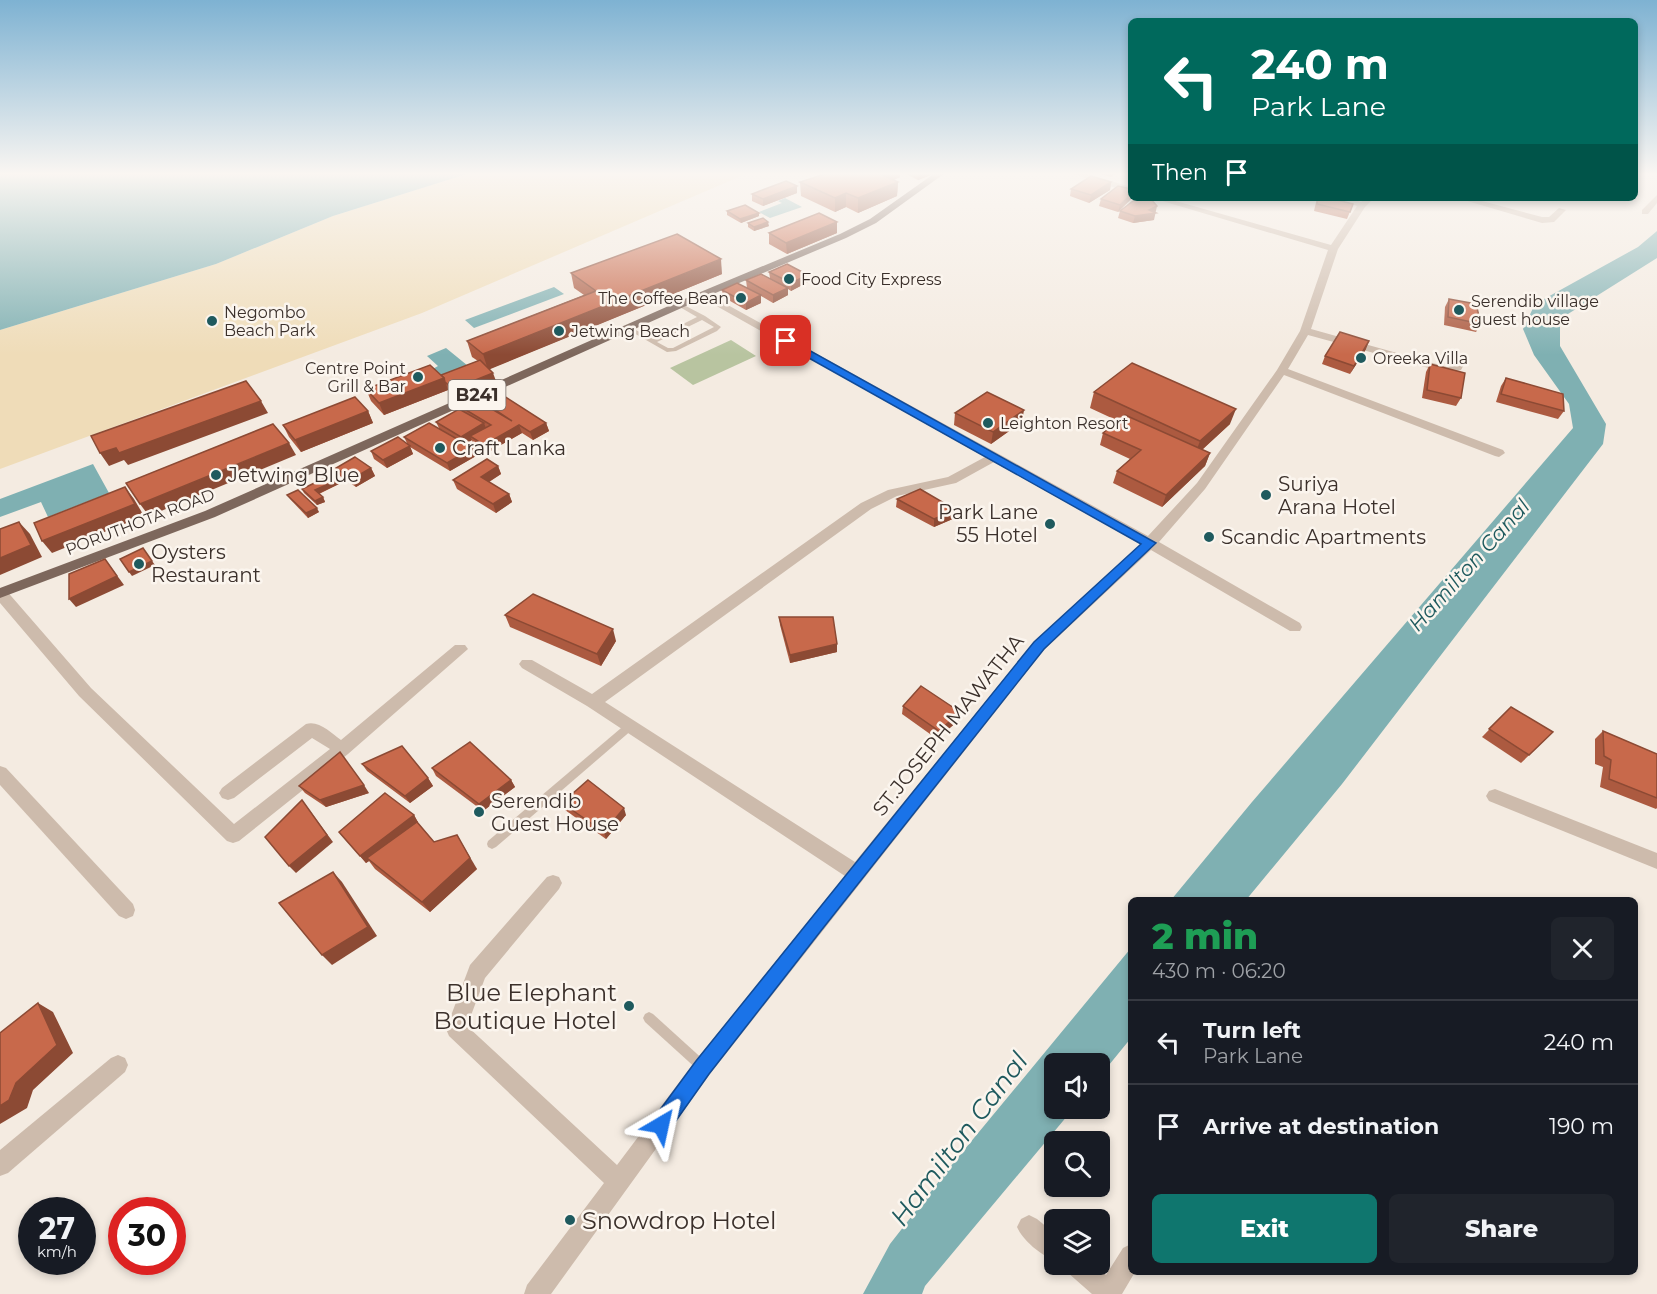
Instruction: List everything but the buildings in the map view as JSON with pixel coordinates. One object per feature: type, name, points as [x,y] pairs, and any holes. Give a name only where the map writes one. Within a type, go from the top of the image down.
[{"type":"main road","name":"PORUTHOTA ROAD","points":[[0,593],[210,514],[702,295],[848,233]]},
{"type":"street","points":[[1279,233],[1333,249]]},
{"type":"street","name":"ST.JOSEPH MAWATHA","points":[[536,1294],[703,1067],[1039,646],[1150,543],[1201,486],[1282,370],[1305,330],[1333,249],[1344,233]]},
{"type":"street","points":[[702,295],[1150,543],[1295,627]]},
{"type":"street","points":[[1305,330],[1446,370],[1458,368],[1463,357]]},
{"type":"street","points":[[1282,370],[1500,453]]},
{"type":"street","points":[[593,702],[866,506],[893,493],[952,480],[994,457]]},
{"type":"street","points":[[0,593],[85,692],[233,835],[342,749],[460,649]]},
{"type":"street","points":[[527,664],[593,702],[856,873]]},
{"type":"street","points":[[228,793],[312,729],[342,749]]},
{"type":"street","points":[[0,773],[126,910]]},
{"type":"street","points":[[1495,796],[1657,861]]},
{"type":"street","points":[[553,883],[477,972],[456,1029],[619,1182]]},
{"type":"street","points":[[0,1165],[118,1065]]},
{"type":"street","points":[[1029,1227],[1044,1240]]},
{"type":"street","points":[[1087,1275],[1109,1294],[1128,1261]]},
{"type":"lane","points":[[628,328],[662,348],[674,350],[715,330],[717,324],[680,305]]},
{"type":"lane","points":[[652,342],[703,317]]},
{"type":"lane","points":[[492,844],[630,726]]},
{"type":"lane","points":[[649,1018],[703,1067]]},
{"type":"green space","points":[[731,340],[756,356],[693,385],[670,368]]},
{"type":"sand","name":"Negombo Beach Park","points":[[291,233],[607,233],[422,313],[0,469],[0,330],[216,264]]},
{"type":"water","points":[[0,233],[291,233],[216,264],[0,330]]},
{"type":"water","name":"Hamilton Canal","points":[[1657,233],[1657,258],[1560,319],[1560,346],[1606,424],[1603,444],[1342,784],[1248,897],[1173,897],[1252,802],[1573,428],[1569,404],[1534,355],[1523,329],[1535,304],[1638,247]]},
{"type":"water","points":[[554,287],[564,294],[474,328],[465,320]]},
{"type":"water","points":[[446,348],[473,370],[442,381],[431,370],[438,366],[427,356]]},
{"type":"water","points":[[93,464],[109,493],[48,517],[41,502],[0,517],[0,499]]},
{"type":"water","points":[[1128,952],[1128,1042],[1110,1064],[1110,1053],[1044,1053]]},
{"type":"water","points":[[1044,1053],[1044,1119],[1065,1119],[1055,1131],[1044,1131],[1044,1144],[925,1286],[922,1294],[863,1294],[890,1244]]},
{"type":"place","name":"Food City Express","points":[[789,279]]},
{"type":"place","name":"The Coffee Bean","points":[[741,298]]},
{"type":"place","name":"Serendib village guest house","points":[[1459,310]]},
{"type":"place","name":"Negombo Beach Park","points":[[212,321]]},
{"type":"place","name":"Jetwing Beach","points":[[559,331]]},
{"type":"place","name":"Oreeka Villa","points":[[1361,358]]},
{"type":"place","name":"Centre Point Grill & Bar","points":[[418,377]]},
{"type":"place","name":"Leighton Resort","points":[[988,423]]},
{"type":"place","name":"Craft Lanka","points":[[440,448]]},
{"type":"place","name":"Jetwing Blue","points":[[216,475]]},
{"type":"place","name":"Suriya Arana Hotel","points":[[1266,495]]},
{"type":"place","name":"Park Lane 55 Hotel","points":[[1050,524]]},
{"type":"place","name":"Scandic Apartments","points":[[1209,537]]},
{"type":"place","name":"Oysters Restaurant","points":[[139,564]]},
{"type":"place","name":"Serendib Guest House","points":[[479,812]]},
{"type":"place","name":"Blue Elephant Boutique Hotel","points":[[629,1006]]},
{"type":"place","name":"Snowdrop Hotel","points":[[570,1220]]},
{"type":"route","points":[[661,1125],[703,1067],[814,926],[1039,646],[1150,543],[786,341]]}]
